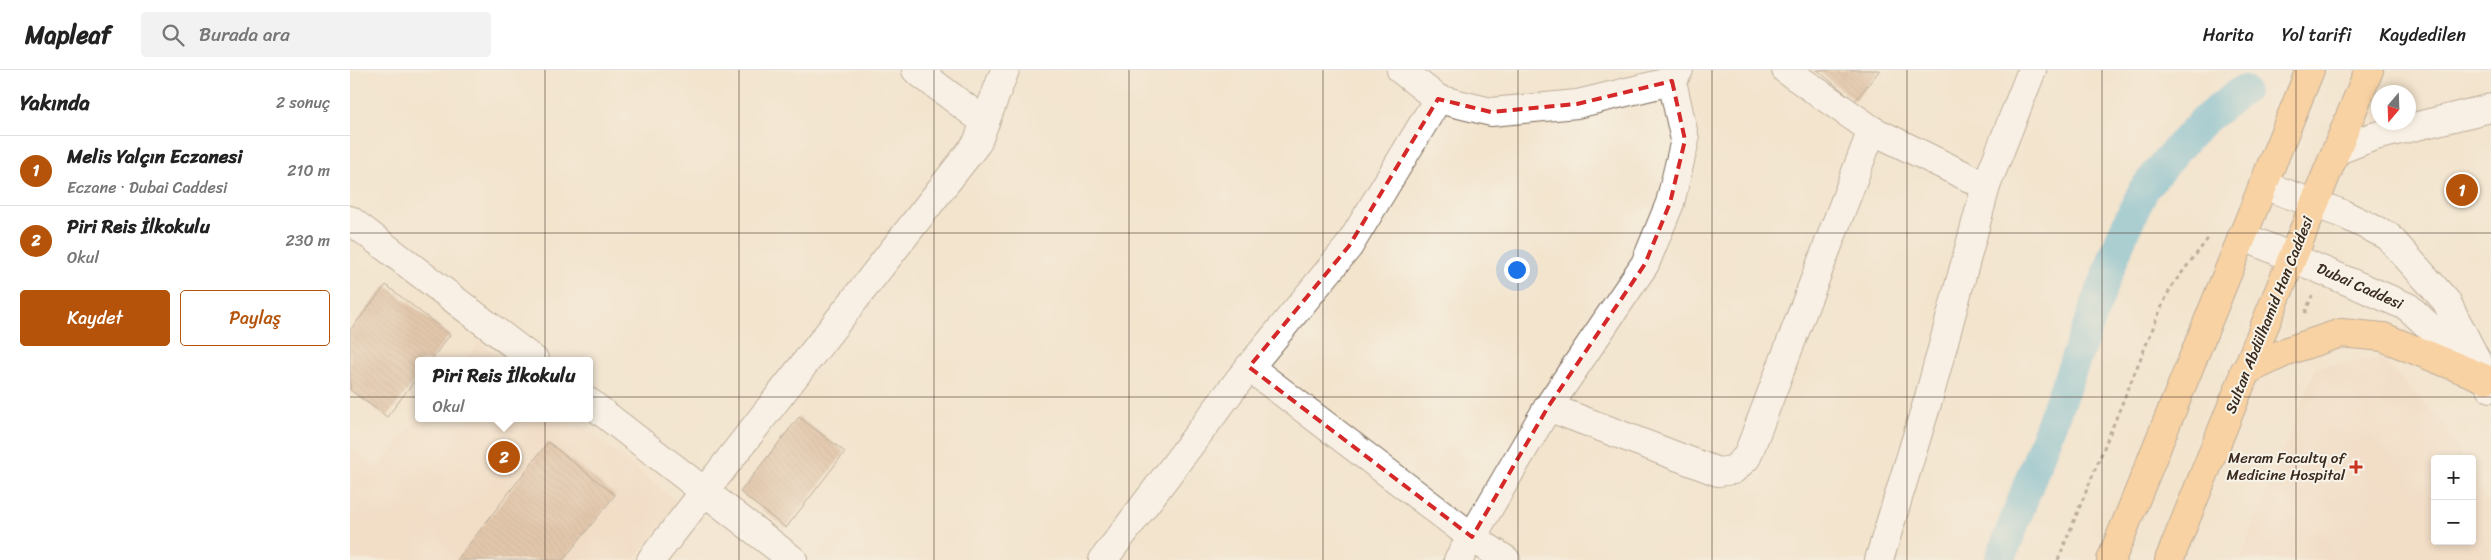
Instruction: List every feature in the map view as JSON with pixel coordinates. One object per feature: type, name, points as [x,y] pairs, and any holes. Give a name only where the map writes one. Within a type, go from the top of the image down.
[{"type":"main road","points":[[2111,560],[2310,70]]},
{"type":"main road","name":"Sultan Abdülhamid Han Caddesi","points":[[2169,560],[2244,372],[2369,70]]},
{"type":"main road","points":[[2244,372],[2290,350],[2341,332],[2383,337],[2489,383]]},
{"type":"street","points":[[916,70],[985,122]]},
{"type":"street","points":[[651,560],[707,491],[977,143],[1005,70]]},
{"type":"street","points":[[1401,70],[1438,99],[1491,112],[1577,104],[1675,75],[1685,140],[1670,203],[1645,264],[1548,407],[1458,560]]},
{"type":"street","points":[[1786,70],[1872,130],[1986,186]]},
{"type":"street","points":[[1879,560],[1929,397],[1986,186],[2032,70]]},
{"type":"street","points":[[1103,560],[1249,367],[1349,246],[1438,99]]},
{"type":"street","points":[[2336,151],[2372,137],[2491,108]]},
{"type":"street","points":[[1548,407],[1718,472],[1733,470],[1747,457],[1872,130]]},
{"type":"street","points":[[2263,184],[2315,203],[2388,236],[2446,301],[2489,383]]},
{"type":"street","points":[[354,231],[529,357]]},
{"type":"street","name":"Dubai Caddesi","points":[[2242,236],[2293,256],[2408,307],[2489,383]]},
{"type":"street","points":[[1249,367],[1472,537],[1506,560]]},
{"type":"street","points":[[593,405],[707,491],[793,560]]},
{"type":"path","points":[[2058,560],[2162,306],[2171,287],[2211,234]]},
{"type":"highlighted area","points":[[1672,81],[1685,140],[1670,203],[1645,264],[1548,407],[1472,537],[1249,367],[1349,246],[1438,99],[1491,112],[1577,104]]},
{"type":"shaded area","points":[[480,342],[499,357],[468,357]]},
{"type":"shaded area","name":"Meram Faculty of Medicine Hospital","points":[[2382,358],[2446,427],[2461,455],[2431,455],[2431,545],[2476,545],[2476,482],[2491,509],[2491,560],[2240,560],[2316,367]]},
{"type":"shaded area","points":[[415,422],[579,422],[680,504],[634,560],[350,560],[350,446],[377,468]]},
{"type":"building","points":[[1817,70],[1880,70],[1855,101]]},
{"type":"building","points":[[386,285],[450,335],[433,357],[415,357],[415,380],[387,417],[350,390],[350,330]]},
{"type":"building","points":[[799,417],[845,452],[786,528],[740,492]]},
{"type":"building","points":[[548,442],[615,495],[563,560],[457,560]]},
{"type":"waterway","points":[[2000,560],[2123,233],[2144,189],[2203,121],[2243,90]]},
{"type":"place","name":"Melis Yalçın Eczanesi","points":[[2462,190]]},
{"type":"place","name":"Piri Reis İlkokulu","points":[[504,457]]},
{"type":"place","name":"Meram Faculty of Medicine Hospital","points":[[2356,467]]}]
